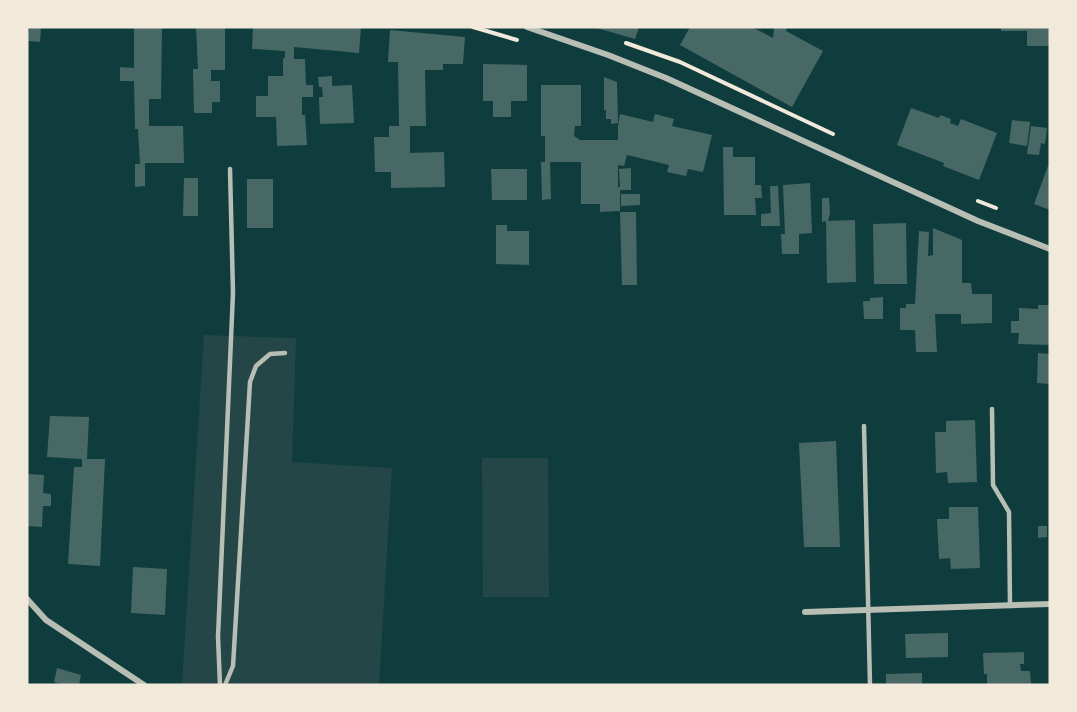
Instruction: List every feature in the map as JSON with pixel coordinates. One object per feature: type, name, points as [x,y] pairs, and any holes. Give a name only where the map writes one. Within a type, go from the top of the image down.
[{"type":"street","points":[[527,27],[666,78],[978,221],[1050,249]]},
{"type":"street","points":[[27,598],[46,620],[144,685]]},
{"type":"street","points":[[805,612],[1050,604]]},
{"type":"lane","points":[[220,685],[218,637],[233,292],[230,169]]},
{"type":"lane","points":[[225,685],[233,666],[250,382],[256,366],[270,354],[285,353]]},
{"type":"lane","points":[[992,409],[993,485],[1009,512],[1010,606]]},
{"type":"lane","points":[[864,426],[870,685]]},
{"type":"shaded area","points":[[204,335],[296,338],[292,462],[392,468],[379,685],[182,685]]},
{"type":"shaded area","points":[[482,458],[548,458],[549,597],[483,597]]},
{"type":"building","points":[[29,27],[41,27],[40,42],[28,41]]},
{"type":"building","points":[[134,27],[162,27],[161,99],[149,99],[149,126],[183,126],[184,163],[145,163],[145,186],[135,187],[135,164],[140,164],[138,129],[135,129],[134,81],[120,81],[120,67],[134,68]]},
{"type":"building","points":[[196,27],[225,27],[225,70],[211,70],[211,81],[220,81],[220,102],[212,102],[212,113],[194,113],[193,69],[198,69]]},
{"type":"building","points":[[253,27],[361,27],[359,53],[294,47],[294,59],[305,59],[306,85],[313,85],[313,97],[302,97],[302,115],[305,115],[307,145],[277,146],[276,117],[256,117],[256,96],[268,96],[268,76],[283,76],[285,51],[252,49]]},
{"type":"building","points":[[593,27],[639,27],[635,39]]},
{"type":"building","points":[[690,27],[752,27],[773,38],[774,27],[787,27],[786,31],[823,51],[792,107],[680,45]]},
{"type":"building","points":[[1001,27],[1050,27],[1050,46],[1027,46],[1027,31],[1001,31]]},
{"type":"building","points":[[390,30],[465,37],[463,64],[443,64],[443,70],[425,70],[426,126],[410,126],[410,153],[444,152],[445,187],[391,188],[391,172],[375,172],[374,137],[389,137],[389,126],[399,126],[398,62],[388,62]]},
{"type":"building","points":[[483,64],[527,65],[527,101],[511,101],[511,117],[493,117],[493,101],[483,101]]},
{"type":"building","points":[[332,76],[332,86],[352,85],[354,123],[320,124],[319,97],[323,97],[318,77]]},
{"type":"building","points":[[604,77],[617,82],[618,123],[611,124],[611,119],[606,119]]},
{"type":"building","points":[[541,85],[581,85],[581,126],[575,126],[574,136],[580,140],[618,140],[620,114],[653,122],[655,114],[674,119],[672,126],[712,135],[703,172],[688,169],[686,176],[667,172],[669,165],[627,155],[624,166],[618,165],[618,187],[620,187],[619,169],[631,168],[631,190],[620,190],[620,211],[600,212],[600,204],[581,204],[581,162],[550,162],[551,199],[542,200],[541,162],[545,162],[545,136],[541,136]]},
{"type":"building","points":[[911,108],[939,118],[940,115],[951,119],[950,123],[958,126],[961,119],[997,133],[979,180],[943,166],[944,163],[897,145]]},
{"type":"building","points":[[1012,120],[1030,122],[1027,146],[1009,143]]},
{"type":"building","points":[[1031,126],[1047,128],[1045,144],[1041,143],[1039,155],[1027,154]]},
{"type":"building","points":[[723,147],[733,147],[733,157],[755,157],[755,185],[761,185],[762,198],[755,198],[756,215],[724,215]]},
{"type":"building","points":[[1048,166],[1050,167],[1050,210],[1034,204]]},
{"type":"building","points":[[491,169],[527,169],[527,200],[492,200]]},
{"type":"building","points":[[184,178],[198,178],[198,216],[183,216]]},
{"type":"building","points":[[247,179],[273,179],[273,228],[247,228]]},
{"type":"building","points":[[810,183],[812,233],[799,234],[799,254],[782,254],[781,234],[785,234],[783,185]]},
{"type":"building","points":[[770,186],[778,186],[780,226],[761,226],[761,214],[771,213]]},
{"type":"building","points":[[621,194],[640,194],[640,205],[621,206]]},
{"type":"building","points":[[822,198],[829,198],[828,221],[855,220],[856,282],[827,283],[826,221],[822,222]]},
{"type":"building","points":[[620,212],[636,212],[637,285],[622,285]]},
{"type":"building","points":[[906,223],[907,284],[874,284],[873,224]]},
{"type":"building","points":[[496,225],[507,225],[507,231],[529,231],[529,265],[496,264]]},
{"type":"building","points":[[933,228],[962,240],[962,283],[971,283],[972,294],[992,294],[992,323],[961,324],[961,314],[935,314],[937,352],[916,352],[915,330],[900,330],[900,308],[906,308],[906,304],[915,304],[919,231],[929,232],[928,256],[933,255]]},
{"type":"building","points":[[883,297],[883,319],[864,319],[863,301]]},
{"type":"building","points":[[1038,305],[1050,305],[1050,345],[1018,344],[1019,333],[1011,333],[1011,321],[1019,321],[1019,308],[1038,309]]},
{"type":"building","points":[[1038,353],[1050,354],[1050,384],[1037,383]]},
{"type":"building","points":[[50,416],[89,417],[87,459],[105,459],[100,566],[68,564],[74,467],[82,467],[82,459],[47,457]]},
{"type":"building","points":[[975,420],[977,482],[948,483],[947,472],[936,473],[935,432],[946,432],[946,421]]},
{"type":"building","points":[[836,441],[840,547],[804,547],[799,443]]},
{"type":"building","points":[[27,474],[44,475],[43,493],[51,494],[51,506],[43,506],[42,527],[27,526]]},
{"type":"building","points":[[949,507],[978,507],[980,568],[951,569],[950,558],[939,559],[937,519],[949,519]]},
{"type":"building","points":[[1038,526],[1047,526],[1047,537],[1038,538]]},
{"type":"building","points":[[133,567],[167,569],[165,615],[131,613]]},
{"type":"building","points":[[948,633],[948,657],[906,658],[905,634]]},
{"type":"building","points":[[1024,652],[1024,664],[1020,664],[1021,671],[1030,671],[1031,685],[987,685],[983,653]]},
{"type":"building","points":[[57,668],[81,675],[79,685],[54,682]]},
{"type":"building","points":[[922,673],[922,685],[886,685],[886,674]]}]
